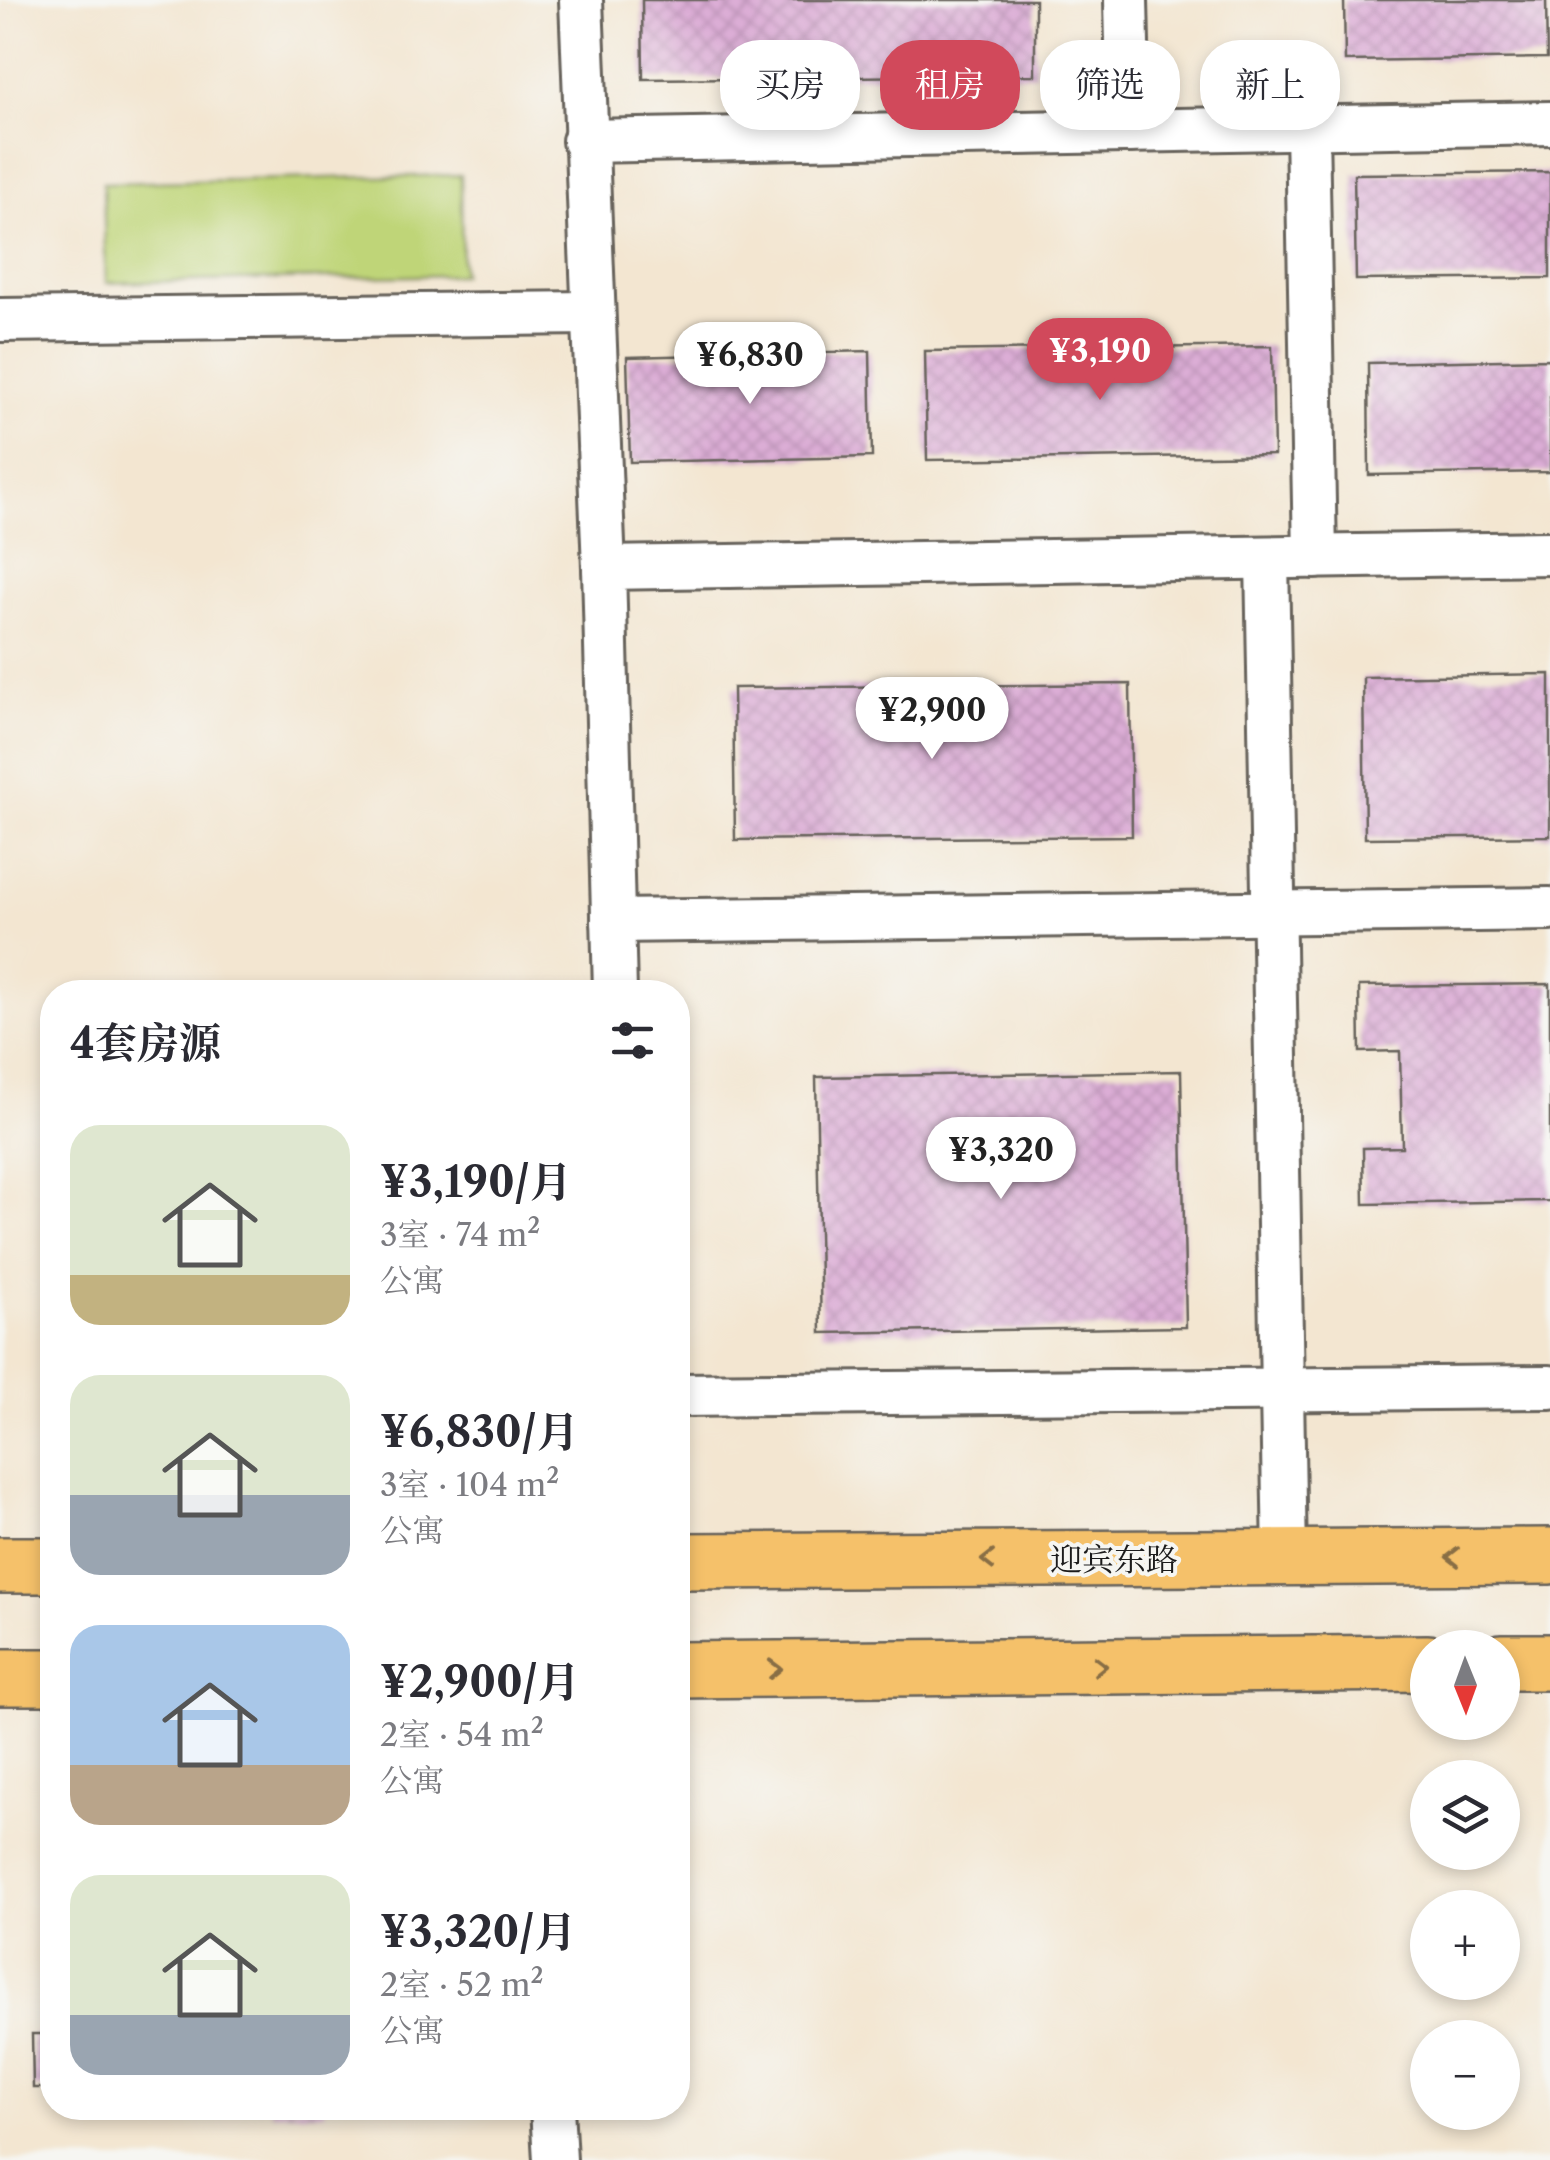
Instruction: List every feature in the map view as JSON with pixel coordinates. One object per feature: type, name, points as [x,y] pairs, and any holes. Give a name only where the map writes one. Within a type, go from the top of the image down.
[{"type":"highway","name":"迎宾东路","points":[[690,1561],[1550,1556]]},
{"type":"highway","points":[[0,1565],[40,1565]]},
{"type":"highway","points":[[1520,1662],[1550,1662]]},
{"type":"highway","points":[[690,1670],[1410,1663]]},
{"type":"highway","points":[[0,1677],[40,1677]]},
{"type":"street","points":[[582,0],[584,141],[604,568],[615,980]]},
{"type":"street","points":[[1126,0],[1129,131]]},
{"type":"street","points":[[1340,127],[1550,124]]},
{"type":"street","points":[[584,141],[1200,130]]},
{"type":"street","points":[[1307,130],[1315,557]]},
{"type":"street","points":[[0,320],[592,313]]},
{"type":"street","points":[[604,568],[1550,553]]},
{"type":"street","points":[[1266,558],[1284,1558]]},
{"type":"street","points":[[613,922],[1550,909]]},
{"type":"street","points":[[690,1395],[1550,1387]]},
{"type":"street","points":[[553,2120],[556,2160]]},
{"type":"green space","points":[[461,175],[462,275],[106,283],[103,183]]},
{"type":"building","points":[[642,0],[1035,0],[1035,75],[1020,75],[1020,40],[880,40],[880,77],[860,77],[860,40],[720,40],[720,78],[643,79]]},
{"type":"building","points":[[1344,0],[1546,0],[1547,58],[1345,61]]},
{"type":"building","points":[[1550,172],[1550,278],[1356,280],[1354,174]]},
{"type":"building","points":[[1272,346],[1274,455],[927,460],[925,351]]},
{"type":"building","points":[[870,351],[872,457],[630,462],[627,357]]},
{"type":"building","points":[[1550,359],[1550,472],[1369,475],[1368,363]]},
{"type":"building","points":[[1550,674],[1550,836],[1365,838],[1363,677]]},
{"type":"building","points":[[1130,684],[1132,836],[735,840],[733,688]]},
{"type":"building","points":[[1550,984],[1550,1201],[1364,1204],[1363,1148],[1402,1147],[1400,1051],[1360,1052],[1359,986]]},
{"type":"building","points":[[1181,1071],[1186,1327],[821,1333],[816,1077]]},
{"type":"building","points":[[32,2034],[40,2034],[40,2088],[33,2088]]}]
